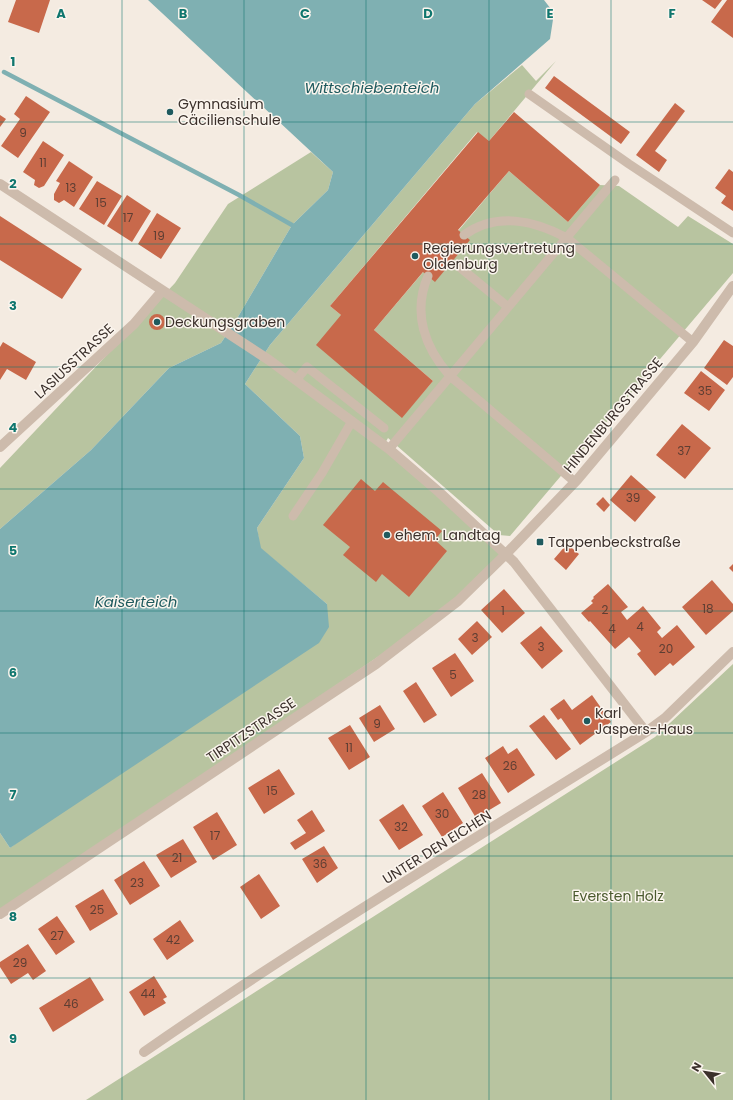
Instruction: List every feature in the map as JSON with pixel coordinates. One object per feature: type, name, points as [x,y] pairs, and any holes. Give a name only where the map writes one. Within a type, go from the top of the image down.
[{"type":"street","points":[[0,184],[269,360],[389,449],[506,554],[540,594],[646,732]]},
{"type":"street","name":"HINDENBURGSTRASSE","points":[[506,554],[575,482],[693,342],[733,286]]},
{"type":"street","name":"LASIUSSTRASSE","points":[[0,447],[134,324],[162,291]]},
{"type":"street","name":"TIRPITZSTRASSE","points":[[0,914],[376,664],[458,601],[506,554]]},
{"type":"street","name":"UNTER DEN EICHEN","points":[[144,1052],[205,1010],[326,932],[646,732],[665,718],[733,652]]},
{"type":"lane","points":[[529,94],[629,164],[733,233]]},
{"type":"lane","points":[[389,449],[615,180]]},
{"type":"lane","points":[[464,234],[482,225],[501,221],[537,224],[567,238],[693,342]]},
{"type":"lane","points":[[457,265],[508,307]]},
{"type":"lane","points":[[428,276],[421,298],[424,332],[436,360],[450,376],[575,482]]},
{"type":"lane","points":[[296,380],[307,367],[384,428]]},
{"type":"lane","points":[[293,516],[322,473],[352,421]]},
{"type":"green space","points":[[556,61],[489,141],[477,132],[330,306],[341,315],[402,417],[433,381],[374,330],[509,171],[568,222],[600,185],[619,186],[678,227],[688,216],[733,244],[733,273],[510,536],[499,535],[388,438],[384,445],[506,554],[435,618],[0,914],[0,833],[10,848],[327,604],[260,548],[257,528],[304,458],[300,436],[245,384],[270,345],[475,104],[522,65],[536,81]]},
{"type":"green space","points":[[311,152],[333,172],[328,190],[292,225],[221,343],[169,368],[91,450],[0,529],[0,468],[175,283],[228,204]]},
{"type":"green space","name":"Eversten Holz","points":[[733,664],[733,1100],[86,1100],[655,737]]},
{"type":"water","name":"Kaiserteich","points":[[148,0],[544,0],[554,13],[550,39],[475,104],[270,345],[245,384],[300,436],[304,458],[257,528],[261,548],[327,604],[329,627],[319,643],[10,848],[0,833],[0,529],[91,450],[169,368],[221,343],[292,225],[328,190],[333,172]]},
{"type":"building","points":[[16,0],[50,0],[39,33],[8,22]]},
{"type":"building","points":[[702,0],[722,0],[715,9]]},
{"type":"building","points":[[727,0],[733,0],[733,38],[711,22]]},
{"type":"building","points":[[554,76],[630,132],[621,144],[545,88]]},
{"type":"building","points":[[26,96],[50,112],[18,158],[1,146],[20,119],[14,114]]},
{"type":"building","points":[[675,103],[685,111],[655,151],[667,160],[659,172],[636,155]]},
{"type":"building","name":"Regierungsvertretung Oldenburg","points":[[514,112],[600,185],[568,222],[509,171],[458,230],[470,240],[435,282],[423,272],[374,330],[433,381],[402,418],[316,345],[341,315],[330,306],[478,132],[489,141]]},
{"type":"building","points":[[0,115],[6,119],[0,127]]},
{"type":"building","points":[[43,141],[64,155],[44,186],[39,188],[34,185],[35,180],[23,172]]},
{"type":"building","points":[[69,161],[93,177],[74,207],[64,200],[59,203],[54,200],[54,194],[60,183],[56,181]]},
{"type":"building","points":[[729,169],[733,172],[733,211],[721,203],[726,196],[715,188]]},
{"type":"building","points":[[97,181],[122,196],[104,225],[79,209]]},
{"type":"building","points":[[127,195],[151,211],[132,242],[107,226]]},
{"type":"building","points":[[157,213],[181,228],[161,259],[138,244]]},
{"type":"building","points":[[0,216],[82,269],[62,299],[0,260]]},
{"type":"building","name":"Deckungsgraben","points":[[157,314],[163,316],[165,322],[163,328],[157,330],[151,328],[149,322],[151,316]]},
{"type":"building","points":[[724,340],[733,346],[733,377],[727,385],[704,368]]},
{"type":"building","points":[[3,342],[36,362],[26,380],[7,369],[0,380],[0,347]]},
{"type":"building","points":[[701,371],[725,390],[709,411],[684,393]]},
{"type":"building","points":[[682,424],[711,448],[685,479],[656,455]]},
{"type":"building","points":[[631,475],[656,497],[635,522],[610,500]]},
{"type":"building","name":"ehem. Landtag","points":[[361,479],[375,491],[383,482],[442,531],[435,540],[447,551],[409,597],[382,574],[376,582],[343,555],[350,547],[323,525]]},
{"type":"building","points":[[603,497],[610,505],[604,512],[596,504]]},
{"type":"building","points":[[567,544],[579,554],[566,570],[554,559]]},
{"type":"building","points":[[733,564],[733,572],[729,568]]},
{"type":"building","points":[[712,580],[733,604],[733,611],[706,635],[682,607]]},
{"type":"building","points":[[608,584],[628,607],[621,612],[627,620],[643,606],[661,628],[657,632],[662,638],[677,625],[695,647],[673,666],[670,663],[655,676],[637,654],[641,651],[629,637],[615,649],[581,613],[593,603],[591,601],[594,598],[593,597]]},
{"type":"building","points":[[504,589],[525,613],[502,633],[481,610]]},
{"type":"building","points":[[477,621],[492,637],[472,655],[458,639]]},
{"type":"building","points":[[541,626],[563,651],[542,669],[520,643]]},
{"type":"building","points":[[455,653],[474,681],[451,697],[432,668]]},
{"type":"building","points":[[416,682],[437,715],[424,723],[403,691]]},
{"type":"building","name":"Karl Jaspers-Haus","points":[[592,695],[611,722],[580,745],[561,718],[558,720],[550,709],[564,699],[572,710]]},
{"type":"building","points":[[380,705],[395,729],[374,742],[359,718]]},
{"type":"building","points":[[544,715],[571,749],[556,760],[529,726]]},
{"type":"building","points":[[350,725],[370,757],[349,770],[328,738]]},
{"type":"building","points":[[503,746],[508,754],[517,748],[535,775],[508,793],[485,758]]},
{"type":"building","points":[[279,769],[295,794],[264,814],[248,788]]},
{"type":"building","points":[[482,773],[501,803],[476,818],[458,788]]},
{"type":"building","points":[[443,792],[463,823],[442,837],[422,806]]},
{"type":"building","points":[[403,804],[423,835],[399,850],[379,820]]},
{"type":"building","points":[[312,810],[325,831],[295,850],[290,843],[306,833],[297,820]]},
{"type":"building","points":[[217,812],[237,845],[213,860],[193,827]]},
{"type":"building","points":[[183,839],[197,862],[171,878],[156,855]]},
{"type":"building","points":[[324,846],[338,868],[317,883],[302,859]]},
{"type":"building","points":[[144,861],[160,886],[130,905],[114,880]]},
{"type":"building","points":[[259,874],[280,906],[261,919],[240,887]]},
{"type":"building","points":[[103,889],[118,914],[90,931],[75,906]]},
{"type":"building","points":[[57,916],[75,942],[56,955],[38,929]]},
{"type":"building","points":[[180,920],[194,941],[167,960],[153,939]]},
{"type":"building","points":[[28,944],[46,971],[33,980],[28,973],[11,984],[0,967],[0,962]]},
{"type":"building","points":[[154,976],[167,997],[163,999],[166,1003],[144,1016],[129,992]]},
{"type":"building","points":[[90,977],[104,1000],[53,1032],[39,1008]]},
{"type":"waterway","points":[[4,72],[239,195],[292,225]]},
{"type":"place","name":"Gymnasium Cäcilienschule","points":[[170,112]]},
{"type":"place","name":"Regierungsvertretung Oldenburg","points":[[415,256]]},
{"type":"place","name":"Deckungsgraben","points":[[157,322]]},
{"type":"place","name":"ehem. Landtag","points":[[387,535]]},
{"type":"place","name":"Tappenbeckstraße","points":[[540,542]]},
{"type":"place","name":"Karl Jaspers-Haus","points":[[587,721]]},
{"type":"water label","name":"Wittschiebenteich","points":[[372,88]]}]
